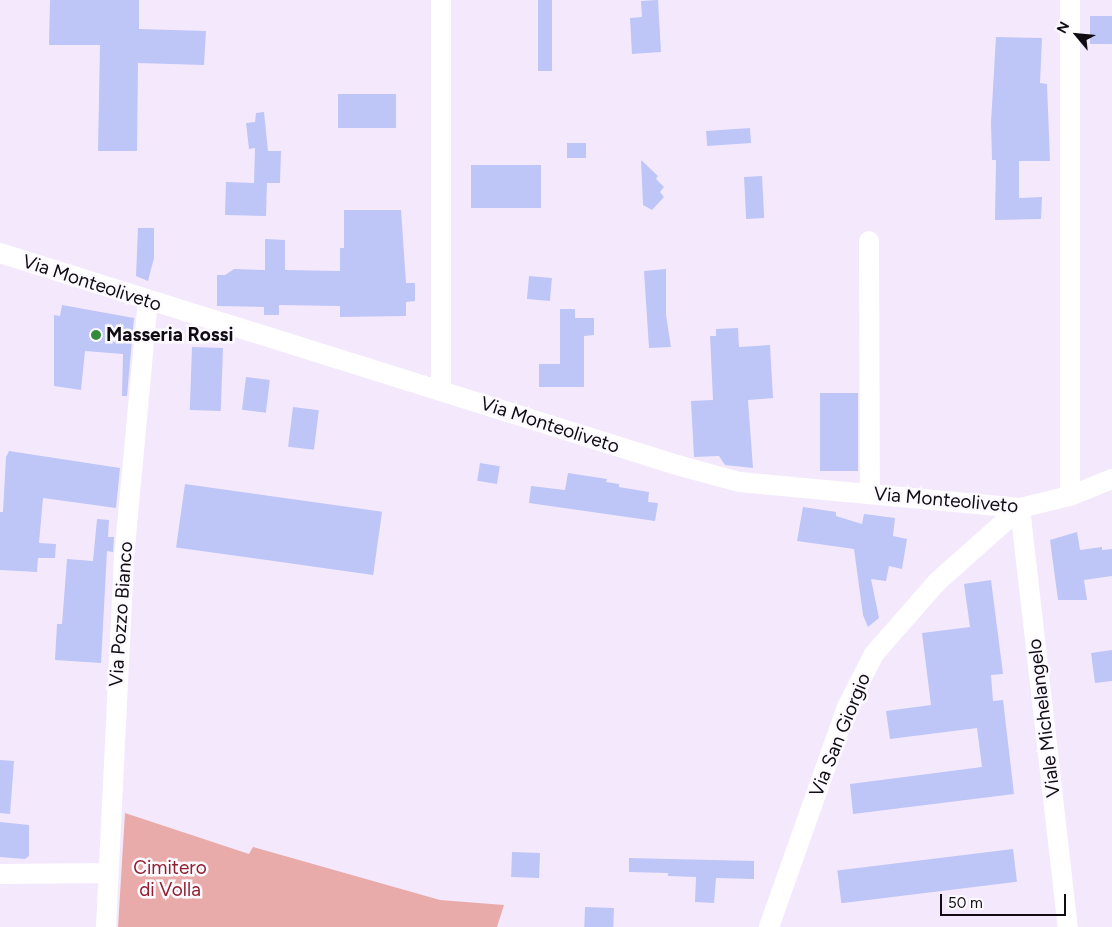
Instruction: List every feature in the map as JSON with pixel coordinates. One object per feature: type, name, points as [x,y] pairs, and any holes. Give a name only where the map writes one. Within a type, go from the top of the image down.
[{"type":"street","points":[[441,0],[441,391]]},
{"type":"street","points":[[1070,0],[1070,496]]},
{"type":"street","points":[[869,241],[870,493]]},
{"type":"street","name":"Via Monteoliveto","points":[[0,253],[148,301],[739,482],[1020,508],[1070,496],[1112,479]]},
{"type":"street","name":"Via Pozzo Bianco","points":[[106,927],[124,558],[148,301]]},
{"type":"street","name":"Via San Giorgio","points":[[769,927],[846,708],[874,654],[937,582],[1020,508]]},
{"type":"street","name":"Viale Michelangelo","points":[[1020,508],[1068,927]]},
{"type":"street","points":[[0,874],[108,872]]},
{"type":"green space","name":"Cimitero di Volla","points":[[125,813],[249,854],[253,847],[440,900],[504,905],[497,927],[118,927]]},
{"type":"building","points":[[50,0],[139,0],[139,29],[206,31],[204,65],[138,63],[137,151],[98,151],[100,45],[49,45]]},
{"type":"building","points":[[538,0],[552,0],[552,71],[538,71]]},
{"type":"building","points":[[658,0],[661,52],[632,54],[630,18],[642,17],[641,1]]},
{"type":"building","points":[[1090,16],[1112,16],[1112,44],[1090,44]]},
{"type":"building","points":[[996,37],[1042,38],[1040,83],[1047,84],[1050,161],[1019,161],[1019,198],[1042,197],[1041,219],[995,220],[996,160],[992,160],[991,122]]},
{"type":"building","points":[[338,94],[396,94],[396,128],[338,128]]},
{"type":"building","points":[[264,112],[268,151],[281,151],[280,183],[267,183],[266,216],[225,215],[226,182],[254,183],[255,148],[249,149],[246,123],[255,122],[256,113]]},
{"type":"building","points":[[750,128],[751,143],[707,146],[706,131]]},
{"type":"building","points":[[567,143],[586,143],[586,158],[567,158]]},
{"type":"building","points":[[641,160],[658,176],[656,179],[664,187],[660,192],[664,197],[652,210],[643,205]]},
{"type":"building","points":[[471,165],[541,165],[541,208],[471,208]]},
{"type":"building","points":[[762,176],[764,218],[746,219],[744,177]]},
{"type":"building","points":[[344,210],[401,210],[406,283],[415,283],[415,301],[406,302],[406,316],[340,317],[340,306],[279,305],[279,315],[264,315],[264,307],[217,306],[217,275],[225,275],[234,269],[265,270],[265,239],[285,240],[285,270],[340,271],[340,248],[344,248]]},
{"type":"building","points":[[138,228],[154,228],[154,258],[148,281],[136,276]]},
{"type":"building","points":[[666,269],[666,315],[671,347],[649,348],[644,271]]},
{"type":"building","points":[[529,276],[552,278],[550,301],[527,299]]},
{"type":"building","name":"Masseria Rossi","points":[[62,305],[134,318],[127,396],[122,396],[123,354],[85,351],[81,390],[54,386],[54,315],[60,316]]},
{"type":"building","points":[[560,309],[575,309],[575,318],[594,318],[594,335],[584,336],[584,387],[539,387],[539,364],[560,364]]},
{"type":"building","points":[[738,328],[739,347],[770,345],[773,398],[748,400],[753,468],[725,465],[719,456],[694,457],[691,401],[713,400],[710,336],[716,336],[716,329]]},
{"type":"building","points":[[192,347],[223,348],[221,411],[190,410]]},
{"type":"building","points":[[246,377],[270,380],[266,413],[242,410]]},
{"type":"building","points":[[820,393],[858,393],[858,471],[820,471]]},
{"type":"building","points":[[293,407],[319,410],[314,450],[288,447]]},
{"type":"building","points":[[9,451],[120,468],[116,508],[43,498],[39,543],[56,544],[55,558],[38,558],[37,572],[0,570],[0,512],[3,512],[6,457]]},
{"type":"building","points":[[480,463],[500,466],[497,484],[477,481]]},
{"type":"building","points":[[568,473],[607,479],[606,482],[619,484],[619,487],[649,492],[648,502],[658,503],[655,521],[529,503],[531,486],[565,490]]},
{"type":"building","points":[[185,484],[382,512],[373,575],[176,547]]},
{"type":"building","points":[[803,507],[836,512],[836,516],[862,524],[864,514],[895,518],[893,536],[907,539],[902,569],[889,566],[886,581],[871,579],[879,618],[868,627],[863,615],[854,549],[797,541]]},
{"type":"building","points":[[97,519],[109,520],[108,537],[114,537],[113,552],[107,551],[101,663],[55,660],[57,624],[62,624],[67,559],[93,561]]},
{"type":"building","points":[[1077,532],[1080,550],[1102,547],[1102,550],[1112,549],[1112,576],[1084,580],[1087,600],[1058,600],[1050,540]]},
{"type":"building","points":[[991,580],[1003,674],[991,675],[993,701],[1003,700],[1014,794],[853,814],[850,784],[982,767],[977,728],[890,739],[886,711],[931,705],[922,633],[970,627],[964,584]]},
{"type":"building","points":[[1112,650],[1112,681],[1095,683],[1091,653]]},
{"type":"building","points":[[0,760],[14,761],[10,814],[0,813]]},
{"type":"building","points":[[0,822],[29,825],[29,856],[25,859],[0,857]]},
{"type":"building","points":[[1013,849],[1017,882],[841,903],[837,871]]},
{"type":"building","points":[[512,852],[540,853],[539,878],[511,877]]},
{"type":"building","points":[[629,858],[754,861],[754,879],[716,878],[714,903],[695,902],[696,877],[668,876],[668,873],[629,872]]},
{"type":"building","points":[[585,907],[614,908],[613,927],[584,927]]},
{"type":"place","name":"Masseria Rossi","points":[[96,335]]}]
